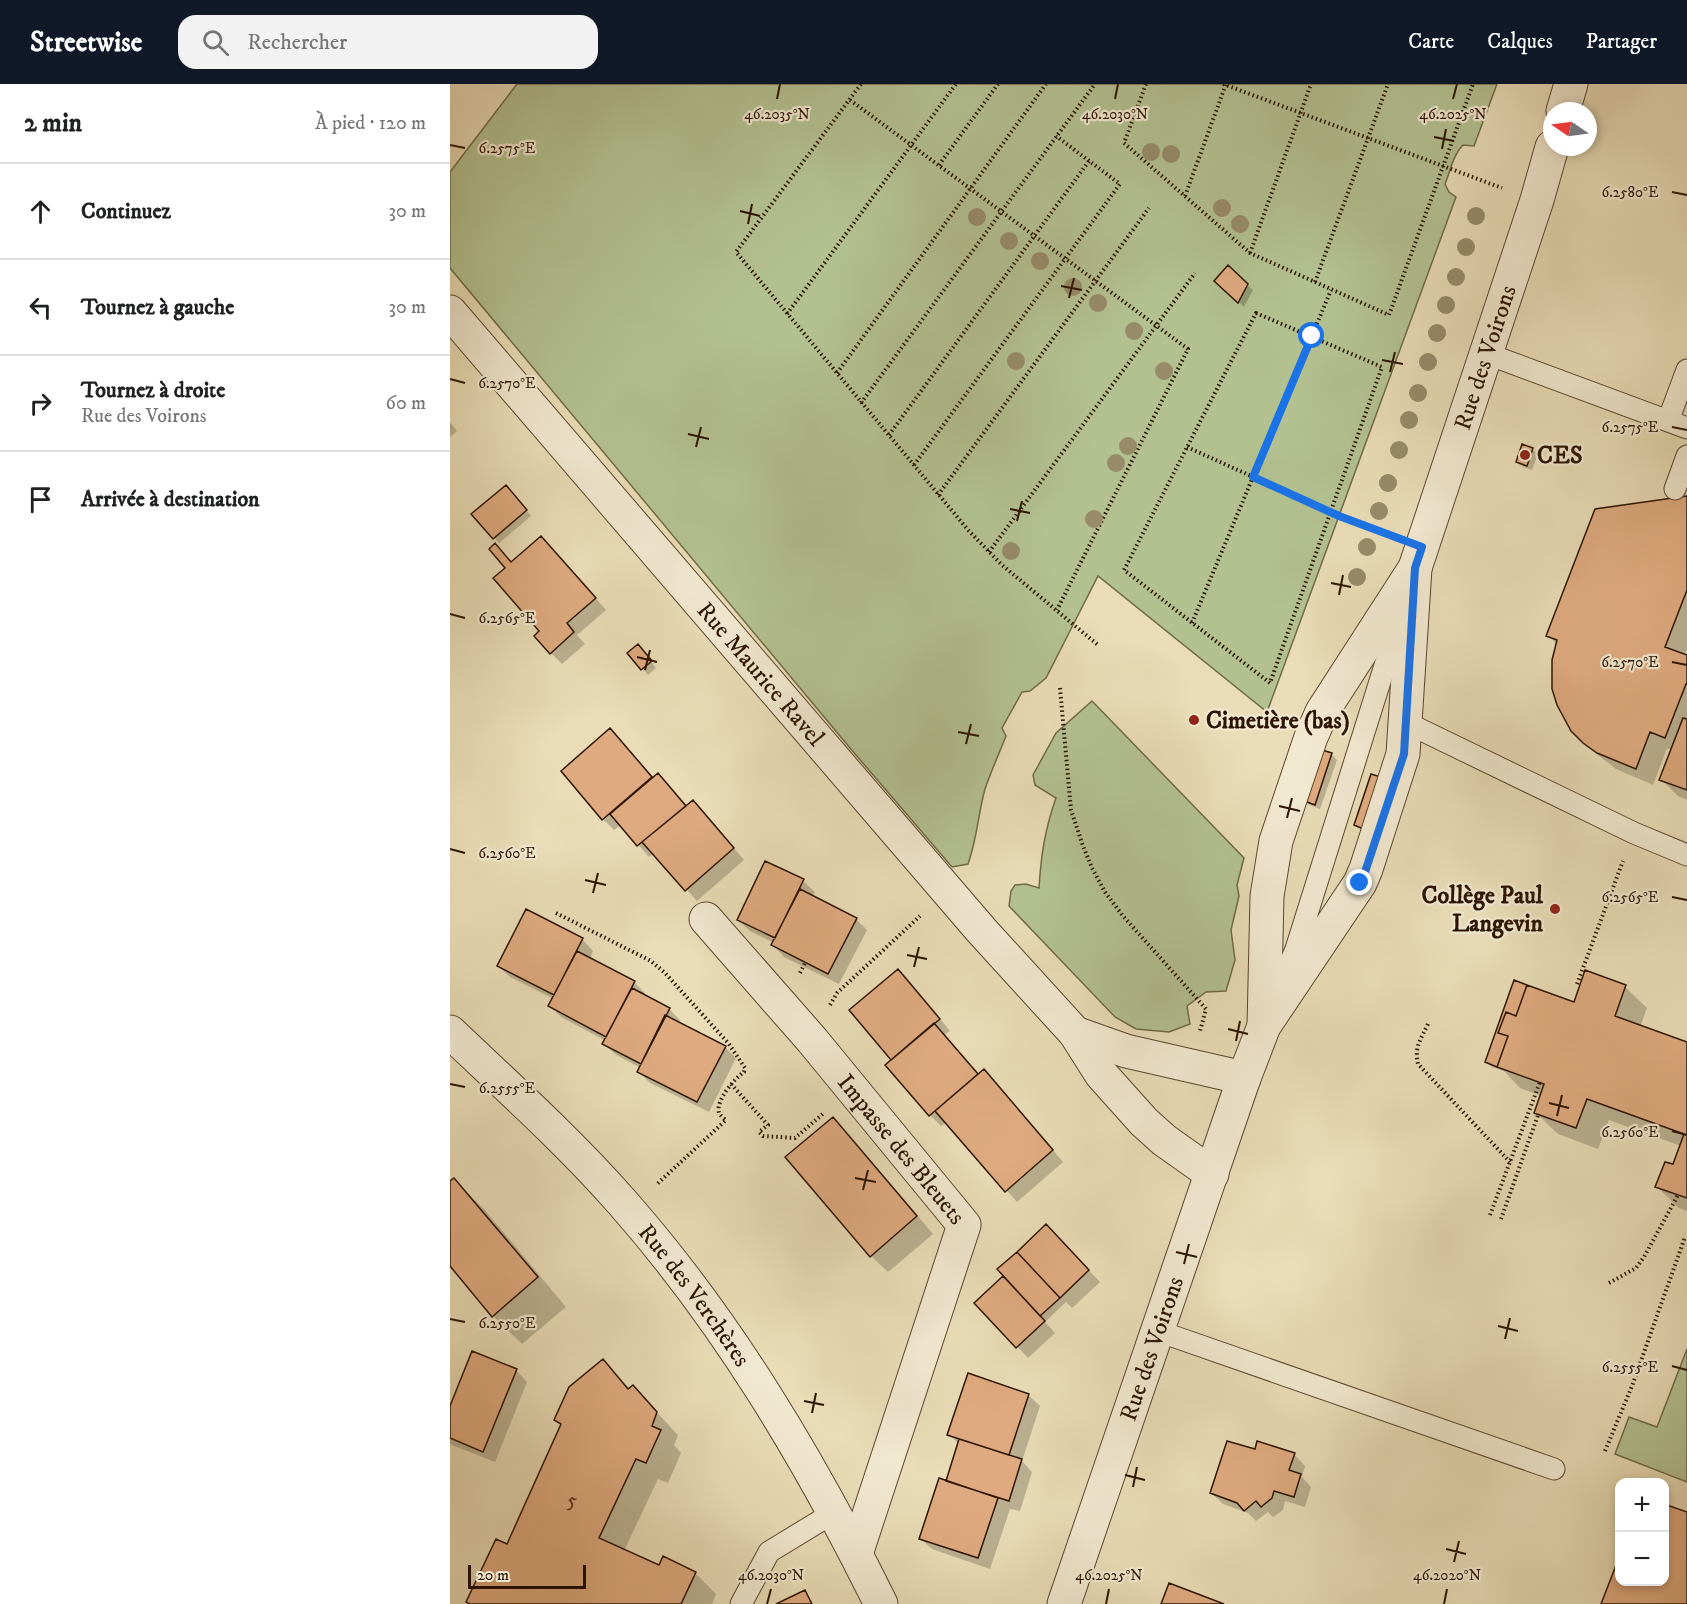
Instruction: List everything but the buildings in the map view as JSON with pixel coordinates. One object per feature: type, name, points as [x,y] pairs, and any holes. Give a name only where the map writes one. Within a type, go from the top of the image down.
[{"type":"street","points":[[1566,102],[1571,84]]},
{"type":"street","name":"Rue des Voirons","points":[[1064,1604],[1244,1078],[1264,1026],[1363,876],[1399,771],[1404,754],[1407,723],[1419,557],[1549,156]]},
{"type":"street","name":"Rue Maurice Ravel","points":[[450,312],[975,922],[1075,1034],[1101,1074],[1144,1122],[1164,1140],[1212,1174]]},
{"type":"street","name":"Rue des Voirons","points":[[1264,1026],[1267,896],[1276,841],[1311,737],[1322,712],[1419,557]]},
{"type":"street","name":"Impasse des Bleuets","points":[[706,919],[812,1040],[964,1225],[856,1554]]},
{"type":"street","name":"Rue des Verchères","points":[[450,1032],[572,1149],[620,1199],[665,1252],[751,1373],[792,1439],[856,1554],[880,1604]]},
{"type":"street","name":"Rue Maurice Ravel","points":[[1075,1034],[1126,1051],[1244,1078]]},
{"type":"lane","points":[[1485,353],[1678,425],[1687,370]]},
{"type":"lane","points":[[1675,489],[1687,456]]},
{"type":"lane","points":[[1264,1026],[1296,949],[1419,557]]},
{"type":"lane","points":[[1407,723],[1634,833],[1687,855]]},
{"type":"lane","points":[[1158,1331],[1554,1469]]},
{"type":"lane","points":[[741,1604],[769,1552],[832,1513]]},
{"type":"path","points":[[861,84],[736,252],[969,531],[1002,565],[1098,645]]},
{"type":"path","points":[[787,314],[956,84]]},
{"type":"path","points":[[939,165],[998,84]]},
{"type":"path","points":[[837,373],[1046,84]]},
{"type":"path","points":[[861,403],[1095,84]]},
{"type":"path","points":[[1146,84],[1124,143],[1250,253],[1389,315],[1473,84]]},
{"type":"path","points":[[1185,196],[1225,84],[1537,200]]},
{"type":"path","points":[[1250,253],[1311,84]]},
{"type":"path","points":[[1315,282],[1388,84]]},
{"type":"path","points":[[850,100],[1188,349],[1056,610]]},
{"type":"path","points":[[914,465],[1120,184],[1056,136]]},
{"type":"path","points":[[889,435],[1089,161]]},
{"type":"path","points":[[938,495],[1149,208]]},
{"type":"path","points":[[989,552],[1195,273]]},
{"type":"path","points":[[1192,623],[1331,290]]},
{"type":"path","points":[[1256,313],[1312,336],[1382,367],[1270,683],[1124,570],[1256,313]]},
{"type":"path","points":[[1187,447],[1331,512],[1419,557]]},
{"type":"path","points":[[1577,984],[1634,833]]},
{"type":"path","points":[[556,913],[651,961],[666,973],[729,1044],[745,1068],[744,1072],[731,1084],[719,1105],[718,1110],[726,1120],[662,1179]]},
{"type":"path","points":[[837,993],[915,920]]},
{"type":"path","points":[[1428,1024],[1416,1052],[1418,1064],[1510,1161]]},
{"type":"path","points":[[1490,1215],[1540,1082]]},
{"type":"path","points":[[731,1084],[768,1125],[759,1132],[763,1136],[795,1138],[852,1089]]},
{"type":"path","points":[[1501,1219],[1538,1114]]},
{"type":"path","points":[[1609,1283],[1636,1268],[1678,1195]]},
{"type":"path","points":[[1605,1451],[1685,1246],[1685,1237]]},
{"type":"green space","points":[[517,84],[1497,84],[1474,146],[1463,145],[1452,164],[1445,184],[1449,192],[1456,197],[1267,712],[1098,576],[1046,678],[1030,691],[1022,692],[1002,728],[1006,736],[985,789],[968,864],[952,867],[450,268],[450,172]]},
{"type":"green space","points":[[1092,701],[1244,858],[1237,885],[1239,896],[1231,930],[1235,960],[1226,991],[1206,992],[1187,1006],[1190,1024],[1169,1032],[1136,1029],[1115,1017],[1009,906],[1011,891],[1015,885],[1026,884],[1039,888],[1044,842],[1056,798],[1035,785],[1033,775],[1056,733]]},
{"type":"green space","points":[[1687,1349],[1687,1482],[1615,1454],[1629,1417],[1657,1427]]},
{"type":"place","name":"CES","points":[[1525,455]]},
{"type":"place","name":"Cimetière (bas)","points":[[1194,720]]},
{"type":"place","name":"Collège Paul Langevin","points":[[1555,909]]},
{"type":"route","points":[[1312,336],[1253,477],[1339,516],[1422,547],[1415,568],[1404,754],[1360,883]]}]
